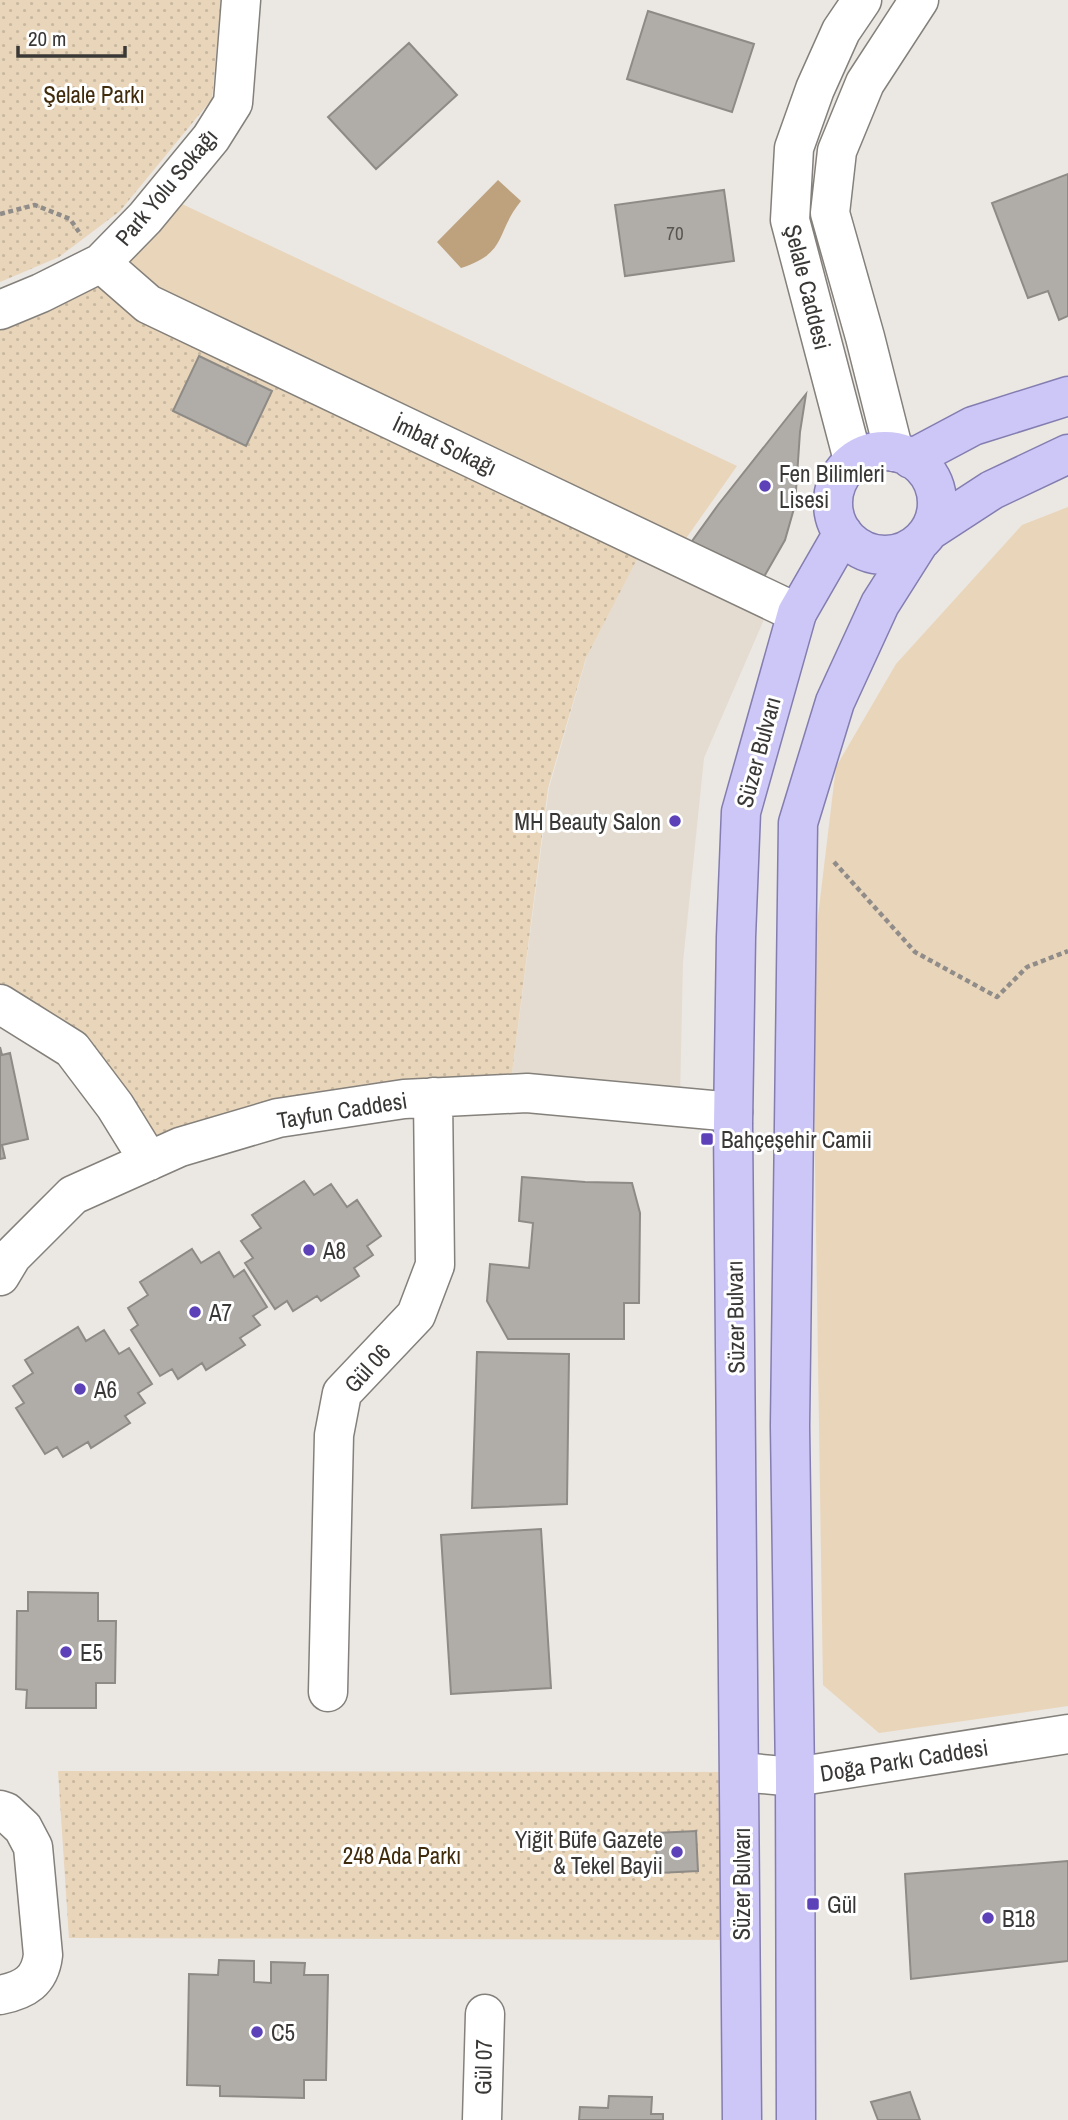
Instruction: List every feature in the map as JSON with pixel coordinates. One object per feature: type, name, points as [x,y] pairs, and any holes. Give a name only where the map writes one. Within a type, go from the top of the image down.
[{"type":"main road","points":[[903,456],[973,426],[1068,396]]},
{"type":"main road","points":[[796,2120],[790,1426],[798,823],[835,702],[880,604],[924,538],[936,516],[937,499],[933,483],[925,470],[903,456],[877,453],[853,460],[844,469],[834,500],[835,517],[843,533],[855,545],[870,553],[886,555],[903,552],[924,538],[992,490],[1068,454]]},
{"type":"main road","name":"Süzer Bulvarı","points":[[742,2120],[733,1112],[741,812],[797,613],[843,533]]},
{"type":"street","name":"Park Yolu Sokağı","points":[[0,310],[101,263],[211,138],[233,103],[241,0]]},
{"type":"street","name":"Şelale Caddesi","points":[[853,460],[790,220],[794,148],[815,89],[841,31],[862,0]]},
{"type":"street","name":"Şelale Caddesi","points":[[903,456],[865,337],[830,213],[837,151],[865,83],[919,0]]},
{"type":"street","name":"İmbat Sokağı","points":[[101,263],[148,304],[797,613]]},
{"type":"street","points":[[0,1004],[72,1049],[115,1106],[149,1161]]},
{"type":"street","name":"Tayfun Caddesi","points":[[0,1276],[12,1256],[73,1195],[180,1147],[278,1118],[404,1099],[527,1093],[733,1112]]},
{"type":"street","name":"Gül 06","points":[[328,1692],[334,1435],[342,1393],[416,1315],[435,1265],[433,1097]]},
{"type":"street","name":"Doğa Parkı Caddesi","points":[[740,1772],[794,1777],[1068,1734]]},
{"type":"street","points":[[0,1810],[6,1812],[23,1828],[33,1847],[43,1955],[41,1970],[32,1982],[16,1992],[0,1995]]},
{"type":"street","name":"Gül 07","points":[[482,2120],[485,2014]]},
{"type":"path","points":[[0,214],[35,205],[70,219],[101,263]]},
{"type":"path","points":[[798,823],[915,952],[997,997],[1027,967],[1068,951]]},
{"type":"shaded area","points":[[498,180],[521,201],[494,249],[487,256],[461,268],[437,242]]},
{"type":"shaded area","points":[[648,537],[772,601],[704,758],[683,962],[680,1097],[511,1081],[549,788],[587,656]]},
{"type":"green space","name":"Şelale Parkı","points":[[0,0],[221,0],[212,99],[120,211],[59,257],[0,282]]},
{"type":"green space","points":[[163,195],[737,466],[675,554],[101,263]]},
{"type":"green space","points":[[108,261],[649,536],[586,658],[548,788],[511,1081],[158,1139],[0,1002],[0,303]]},
{"type":"green space","points":[[1068,507],[1068,1706],[879,1733],[823,1685],[812,966],[836,767],[896,664],[1022,525]]},
{"type":"green space","name":"248 Ada Parkı","points":[[58,1771],[740,1772],[741,1940],[69,1938]]},
{"type":"building","points":[[648,11],[754,44],[732,112],[627,79]]},
{"type":"building","points":[[409,43],[457,95],[376,169],[328,117]]},
{"type":"building","points":[[1068,174],[1068,316],[1059,320],[1048,291],[1028,298],[992,203]]},
{"type":"building","points":[[724,190],[734,261],[625,276],[615,205]]},
{"type":"building","points":[[199,356],[272,391],[246,446],[173,411]]},
{"type":"building","name":"Fen Bilimleri Lisesi","points":[[806,394],[800,432],[795,505],[785,540],[761,582],[690,544]]},
{"type":"building","points":[[0,1047],[2,1055],[10,1053],[28,1139],[2,1145],[5,1158],[0,1159]]},
{"type":"building","points":[[522,1177],[632,1183],[640,1213],[639,1303],[624,1303],[624,1339],[508,1339],[487,1301],[490,1264],[529,1268],[533,1223],[519,1221]]},
{"type":"building","name":"A8","points":[[304,1181],[314,1195],[331,1184],[347,1207],[357,1200],[381,1236],[367,1246],[373,1255],[354,1268],[359,1276],[321,1301],[317,1296],[293,1311],[287,1301],[275,1309],[245,1263],[253,1258],[241,1241],[261,1228],[252,1215]]},
{"type":"building","name":"A7","points":[[192,1249],[201,1263],[219,1252],[234,1277],[244,1270],[267,1307],[253,1316],[260,1325],[240,1338],[245,1345],[206,1370],[202,1363],[178,1379],[172,1369],[160,1376],[131,1330],[138,1325],[128,1308],[148,1295],[140,1282]]},
{"type":"building","name":"A6","points":[[78,1327],[86,1341],[104,1330],[119,1354],[129,1348],[152,1384],[138,1393],[145,1403],[125,1416],[130,1423],[91,1448],[88,1442],[63,1457],[57,1447],[45,1454],[16,1408],[24,1403],[13,1386],[33,1373],[25,1360]]},
{"type":"building","points":[[477,1352],[569,1354],[567,1504],[472,1508]]},
{"type":"building","points":[[541,1529],[551,1688],[451,1694],[441,1535]]},
{"type":"building","name":"E5","points":[[28,1592],[98,1593],[98,1621],[116,1621],[115,1683],[96,1683],[96,1708],[26,1708],[27,1690],[16,1689],[17,1611],[28,1611]]},
{"type":"building","name":"Yiğit Büfe Gazete & Tekel Bayii","points":[[696,1831],[698,1871],[658,1873],[655,1833]]},
{"type":"building","name":"B18","points":[[1068,1861],[1068,1961],[911,1979],[905,1874]]},
{"type":"building","name":"C5","points":[[219,1960],[254,1961],[254,1982],[271,1983],[271,1962],[305,1963],[304,1975],[328,1975],[326,2080],[304,2080],[304,2098],[220,2096],[220,2086],[187,2085],[189,1974],[218,1975]]},
{"type":"building","points":[[910,2092],[920,2120],[878,2120],[871,2102]]},
{"type":"building","points":[[609,2096],[652,2097],[651,2114],[663,2114],[663,2120],[579,2120],[580,2107],[608,2108]]},
{"type":"place","name":"Fen Bilimleri Lisesi","points":[[765,486]]},
{"type":"place","name":"MH Beauty Salon","points":[[675,821]]},
{"type":"place","name":"Bahçeşehir Camii","points":[[707,1139]]},
{"type":"place","name":"A8","points":[[309,1250]]},
{"type":"place","name":"A7","points":[[195,1312]]},
{"type":"place","name":"A6","points":[[80,1389]]},
{"type":"place","name":"E5","points":[[66,1652]]},
{"type":"place","name":"Yiğit Büfe Gazete & Tekel Bayii","points":[[677,1852]]},
{"type":"place","name":"Gül","points":[[813,1904]]},
{"type":"place","name":"B18","points":[[988,1918]]},
{"type":"place","name":"C5","points":[[257,2032]]}]
